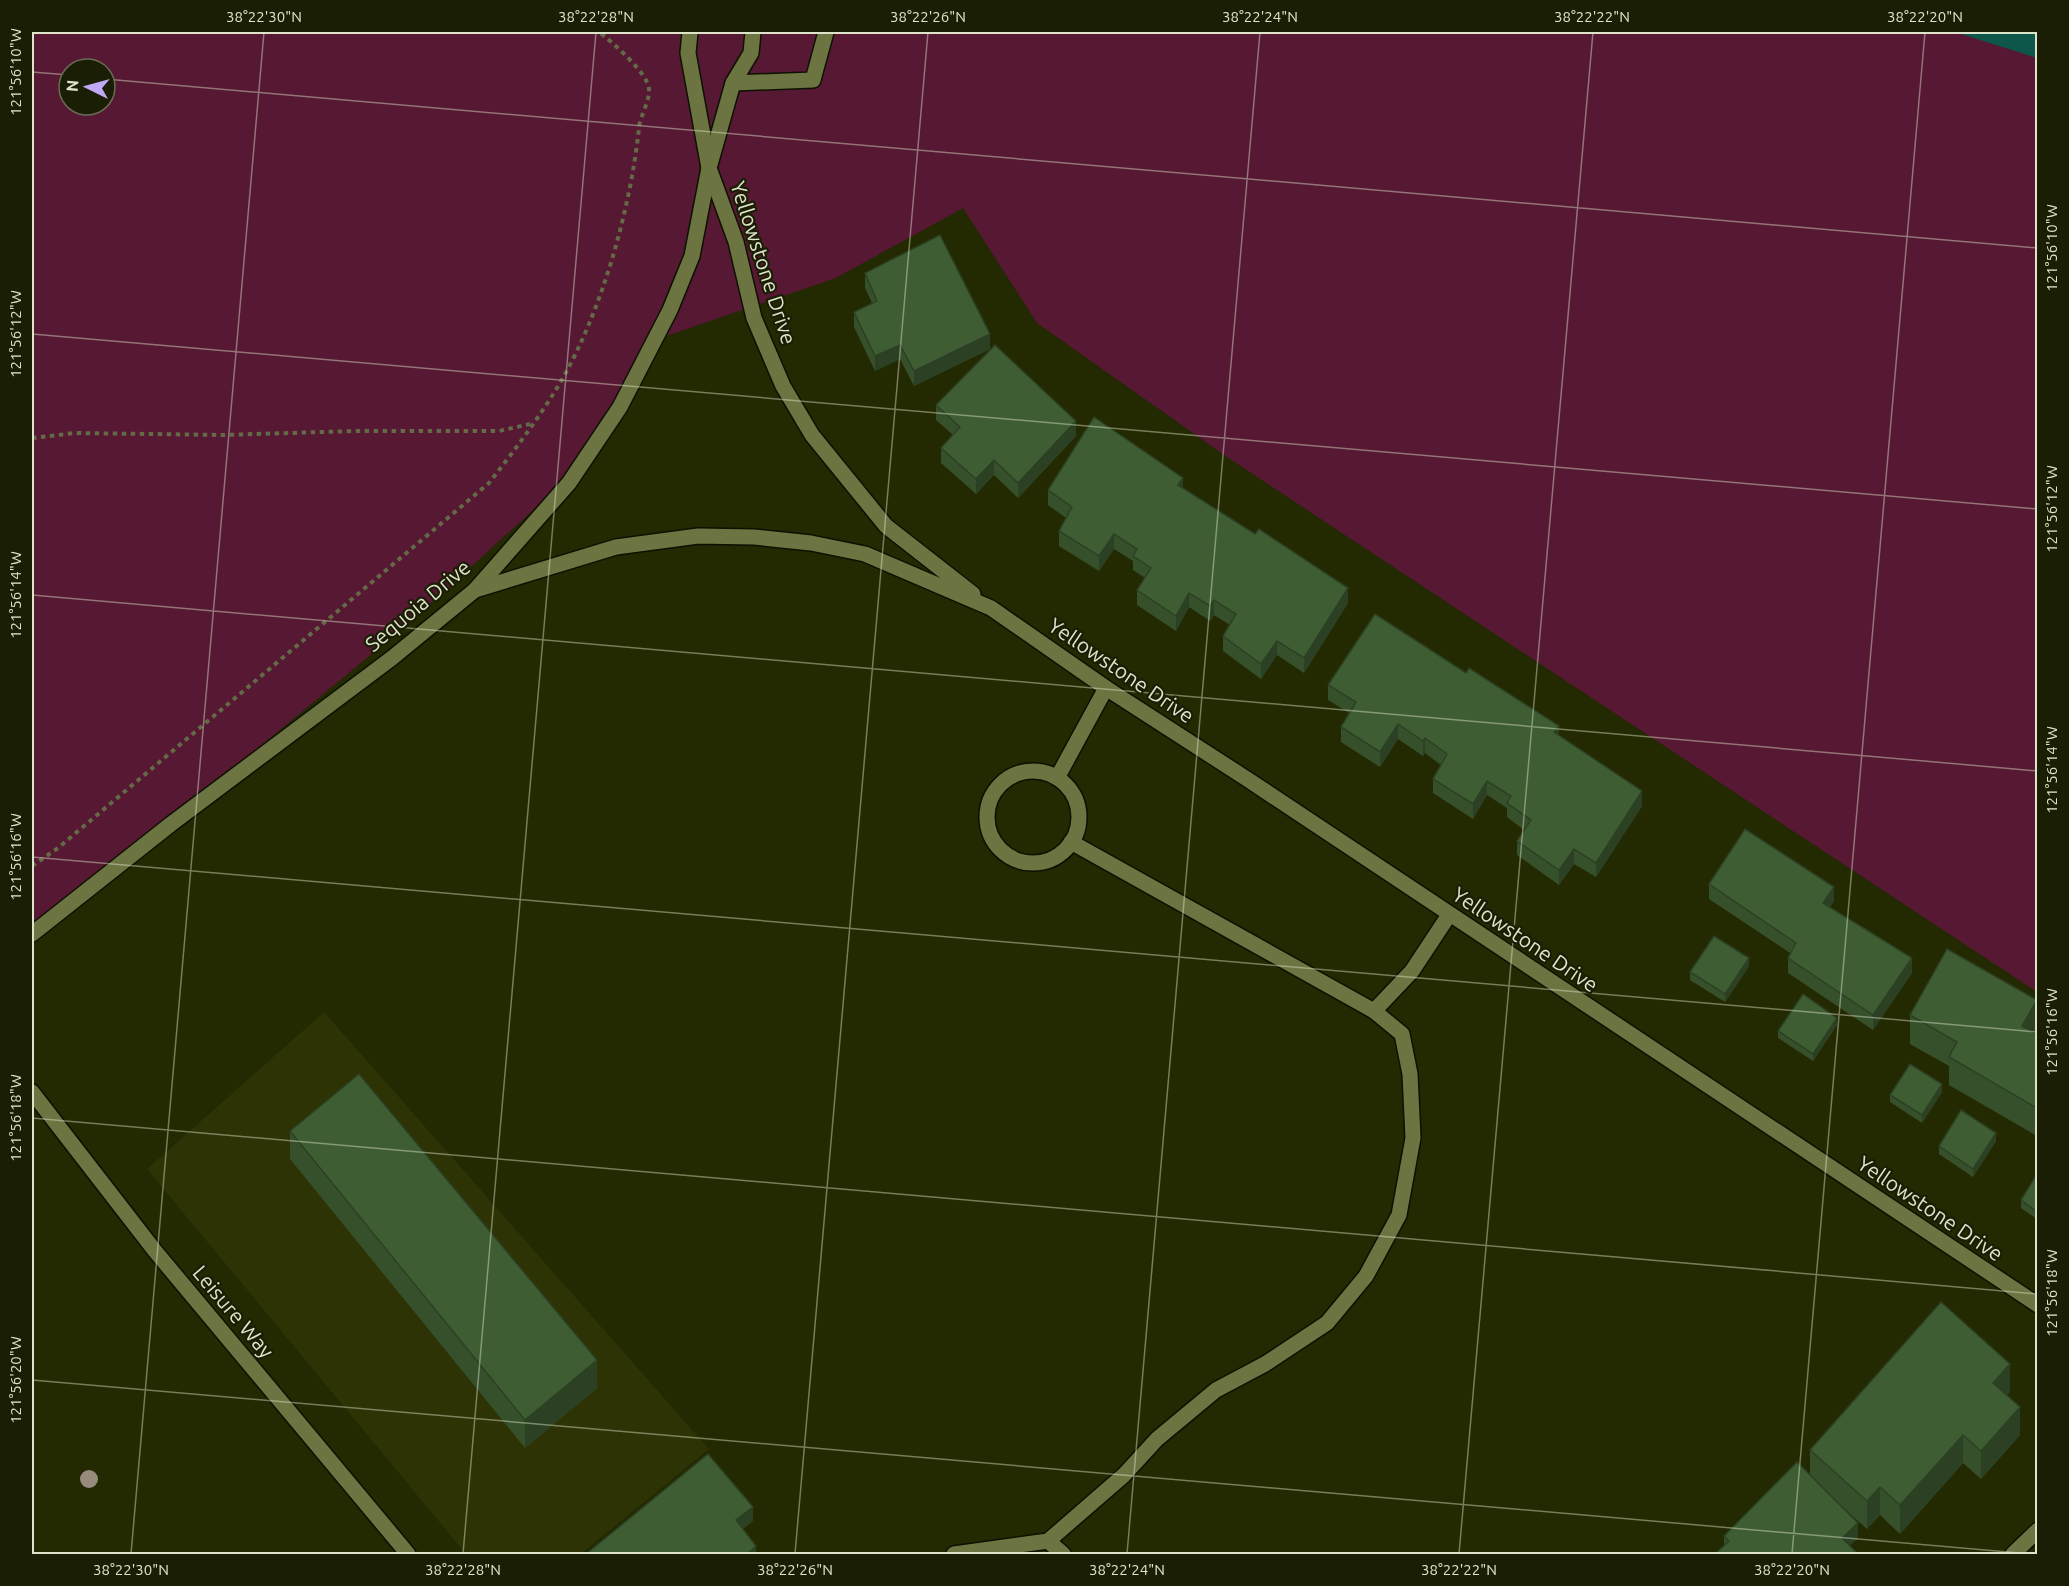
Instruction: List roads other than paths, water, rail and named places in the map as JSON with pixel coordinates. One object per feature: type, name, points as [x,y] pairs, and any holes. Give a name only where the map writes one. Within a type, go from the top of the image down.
[{"type":"street","name":"Sequoia Drive","points":[[690,32],[688,53],[709,168]]},
{"type":"street","name":"Sequoia Drive","points":[[32,934],[171,824],[392,658],[475,590],[569,483],[620,407],[670,310],[692,255],[709,168],[733,83],[751,53],[753,32]]},
{"type":"street","points":[[733,83],[813,80],[826,32]]},
{"type":"street","name":"Yellowstone Drive","points":[[709,168],[736,242],[754,318],[783,386],[812,435],[886,526],[991,608],[1106,688],[1247,778],[1449,915],[2037,1305]]},
{"type":"street","name":"Yellowstone Drive","points":[[475,590],[616,547],[698,536],[754,537],[810,543],[865,554],[991,608]]},
{"type":"street","points":[[1057,778],[1106,688]]},
{"type":"street","points":[[1030,771],[1044,772],[1057,778],[1076,800],[1077,829],[1071,842],[1061,854],[1046,861],[1031,864],[1015,860],[1002,851],[992,839],[987,824],[988,808],[994,793],[1003,782],[1016,774],[1030,771]]},
{"type":"street","points":[[954,1554],[1048,1540],[1124,1475],[1157,1439],[1216,1390],[1265,1364],[1327,1323],[1366,1276],[1399,1215],[1413,1138],[1410,1074],[1402,1035],[1374,1011],[1071,842]]},
{"type":"street","points":[[1374,1011],[1412,971],[1449,915]]},
{"type":"street","name":"Leisure Way","points":[[32,1092],[155,1251],[408,1554]]},
{"type":"street","points":[[2013,1554],[2037,1530]]},
{"type":"street","points":[[1048,1540],[1063,1554]]},
{"type":"water","points":[[1955,32],[2037,32],[2037,58]]}]
